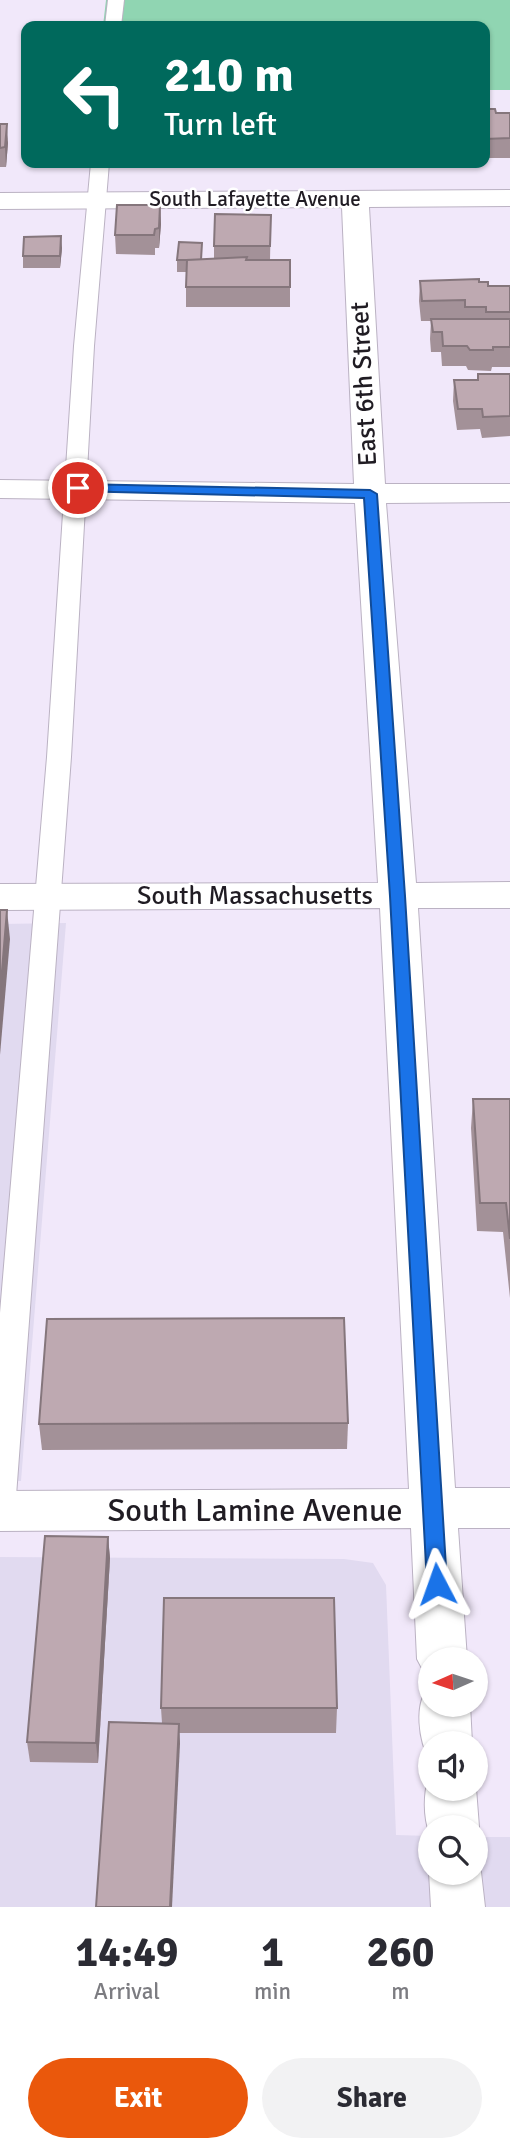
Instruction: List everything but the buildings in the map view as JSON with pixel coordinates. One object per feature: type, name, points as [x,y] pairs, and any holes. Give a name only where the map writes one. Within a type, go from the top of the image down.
[{"type":"street","name":"South Lafayette Avenue","points":[[0,201],[510,198]]},
{"type":"street","name":"East 6th Street","points":[[355,199],[370,494],[398,896],[441,1647]]},
{"type":"street","points":[[0,489],[510,494]]},
{"type":"street","name":"South Massachusetts","points":[[0,897],[510,895]]},
{"type":"street","name":"South Lamine Avenue","points":[[0,1511],[510,1508]]},
{"type":"street","points":[[456,1885],[458,1907]]},
{"type":"lane","points":[[114,21],[116,0]]},
{"type":"lane","points":[[0,1496],[50,897],[95,201],[99,168]]},
{"type":"shaded area","points":[[66,923],[21,1481],[0,1481],[0,924]]},
{"type":"shaded area","points":[[0,1557],[344,1559],[373,1563],[386,1585],[396,1835],[418,1836],[418,1885],[488,1885],[488,1837],[510,1837],[510,1907],[0,1907]]},
{"type":"green space","points":[[106,0],[510,0],[510,90],[490,90],[490,21],[104,21]]},
{"type":"route","points":[[78,488],[370,494],[398,896],[437,1584]]}]
